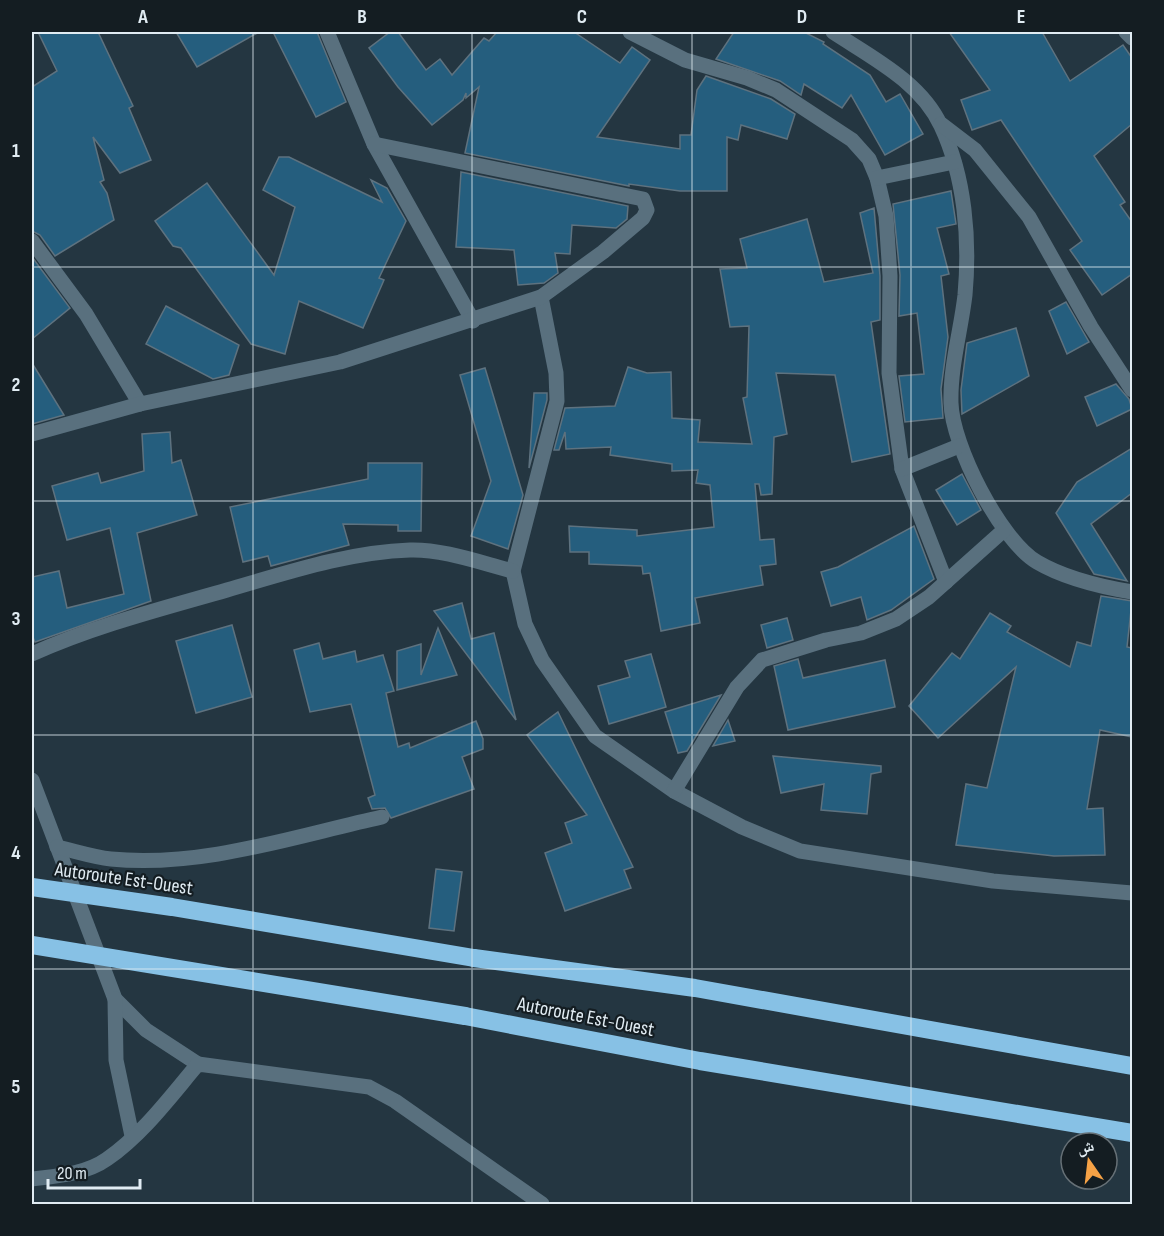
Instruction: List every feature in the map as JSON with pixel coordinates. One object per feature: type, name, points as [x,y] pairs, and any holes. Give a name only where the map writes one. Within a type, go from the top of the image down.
[{"type":"highway","name":"Autoroute Est-Ouest","points":[[32,888],[172,907],[474,958],[695,988],[1132,1066]]},
{"type":"highway","name":"Autoroute Est-Ouest","points":[[32,945],[465,1016],[700,1061],[1132,1133]]},
{"type":"street","points":[[327,32],[374,144],[473,321]]},
{"type":"street","points":[[630,32],[685,60],[747,78],[776,90],[852,140],[869,159],[877,178],[886,216],[890,276],[889,373],[902,469],[946,582]]},
{"type":"street","points":[[833,32],[904,79],[941,124],[975,150],[1029,217],[1091,327],[1132,390]]},
{"type":"street","points":[[1126,32],[1132,38]]},
{"type":"street","points":[[941,124],[965,205],[965,293],[951,400],[958,446],[1004,530],[1036,561],[1066,574],[1132,592]]},
{"type":"street","points":[[32,434],[140,404],[340,362],[473,321],[541,297],[603,252],[643,218],[647,210],[643,200],[374,144]]},
{"type":"street","points":[[877,178],[954,162]]},
{"type":"street","points":[[32,241],[86,314],[140,404]]},
{"type":"street","points":[[541,297],[556,373],[556,401],[513,571],[525,624],[542,660],[566,698],[595,736],[674,790],[741,827],[800,851],[993,881],[1132,893]]},
{"type":"street","points":[[902,469],[958,446]]},
{"type":"street","points":[[674,790],[737,687],[762,660],[826,640],[861,633],[896,619],[946,582],[1004,530]]},
{"type":"street","points":[[32,654],[60,641],[167,607],[304,568],[373,554],[412,550],[513,571]]},
{"type":"street","points":[[32,780],[115,999],[116,1060],[132,1136]]},
{"type":"street","points":[[57,847],[110,859],[192,856],[231,851],[382,817]]},
{"type":"street","points":[[115,999],[146,1030],[198,1064],[369,1087],[395,1101],[542,1204]]},
{"type":"street","points":[[32,1179],[84,1170],[107,1159],[164,1107],[198,1064]]},
{"type":"building","points":[[38,32],[98,32],[133,106],[129,108],[151,160],[120,173],[93,137],[104,180],[100,182],[107,193],[114,220],[55,256],[40,235],[32,231],[32,87],[57,71]]},
{"type":"building","points":[[176,32],[259,32],[197,67]]},
{"type":"building","points":[[273,32],[317,32],[346,102],[316,117]]},
{"type":"building","points":[[390,32],[398,32],[426,70],[440,59],[452,75],[484,38],[489,41],[497,32],[574,32],[620,63],[632,47],[650,60],[597,137],[680,149],[680,135],[691,135],[697,90],[706,76],[771,99],[795,114],[787,139],[741,125],[738,140],[727,137],[727,191],[680,191],[629,184],[629,186],[465,153],[479,87],[466,98],[466,93],[463,100],[432,125],[398,87],[369,48]]},
{"type":"building","points":[[734,32],[804,32],[824,42],[823,44],[870,75],[886,102],[900,94],[923,134],[885,155],[851,95],[842,108],[804,84],[801,95],[780,81],[716,59]]},
{"type":"building","points":[[949,32],[1042,32],[1070,81],[1123,45],[1132,58],[1132,124],[1094,156],[1125,202],[1120,205],[1132,222],[1132,274],[1102,295],[1070,250],[1082,241],[1001,120],[972,130],[961,100],[990,90]]},
{"type":"building","points":[[279,157],[289,157],[382,202],[371,180],[387,188],[406,221],[379,278],[384,280],[363,328],[299,301],[285,354],[251,344],[181,248],[173,246],[155,221],[207,183],[274,275],[295,207],[263,190]]},
{"type":"building","points":[[461,172],[628,206],[627,219],[616,228],[572,225],[570,254],[555,253],[558,273],[544,283],[518,285],[514,250],[456,247]]},
{"type":"building","points":[[951,191],[956,224],[937,228],[949,274],[941,276],[948,337],[941,389],[943,418],[905,422],[899,376],[924,374],[917,313],[899,316],[900,275],[893,204]]},
{"type":"building","points":[[874,208],[880,276],[880,320],[871,322],[890,454],[852,462],[835,375],[776,373],[787,434],[774,437],[772,494],[761,495],[759,484],[755,484],[760,540],[774,539],[776,564],[760,566],[763,585],[695,598],[700,623],[661,631],[650,573],[643,574],[642,566],[589,564],[589,552],[570,552],[569,526],[637,530],[637,536],[714,527],[710,485],[696,483],[698,470],[672,471],[672,464],[610,455],[611,447],[566,449],[565,432],[559,450],[554,450],[565,408],[615,406],[628,367],[647,373],[671,372],[672,418],[700,420],[698,442],[752,444],[743,398],[747,397],[749,326],[730,327],[720,269],[747,268],[740,239],[807,219],[824,282],[873,273],[860,213]]},
{"type":"building","points":[[32,257],[70,308],[32,339]]},
{"type":"building","points":[[1066,302],[1089,342],[1067,354],[1049,311]]},
{"type":"building","points":[[166,306],[239,345],[229,375],[213,379],[146,344]]},
{"type":"building","points":[[1016,328],[1029,376],[962,414],[961,390],[967,343]]},
{"type":"building","points":[[32,363],[64,415],[32,424]]},
{"type":"building","points":[[485,368],[523,495],[508,549],[471,536],[491,481],[460,375]]},
{"type":"building","points":[[1116,384],[1129,399],[1132,409],[1097,426],[1085,397]]},
{"type":"building","points":[[534,393],[547,393],[547,400],[529,468]]},
{"type":"building","points":[[170,432],[172,463],[181,460],[197,515],[137,533],[151,601],[35,642],[32,635],[32,577],[59,571],[67,608],[124,594],[110,528],[67,540],[52,486],[98,473],[101,483],[144,471],[142,434]]},
{"type":"building","points":[[1132,448],[1132,493],[1091,524],[1127,581],[1094,574],[1056,513],[1077,482]]},
{"type":"building","points":[[368,463],[422,463],[421,531],[398,531],[398,525],[343,524],[349,545],[271,566],[268,556],[243,562],[230,507],[368,479]]},
{"type":"building","points":[[962,474],[981,510],[957,525],[936,490]]},
{"type":"building","points":[[914,526],[934,579],[891,610],[867,620],[861,597],[831,606],[821,572],[838,567]]},
{"type":"building","points":[[1101,596],[1132,601],[1127,647],[1132,648],[1132,737],[1100,730],[1087,809],[1103,808],[1105,855],[1054,856],[956,845],[966,784],[987,788],[1016,667],[938,738],[909,706],[952,653],[960,659],[990,613],[1011,626],[1007,632],[1070,667],[1077,642],[1091,646]]},
{"type":"building","points":[[462,603],[471,639],[494,633],[516,720],[434,611]]},
{"type":"building","points":[[787,618],[793,640],[767,648],[761,625]]},
{"type":"building","points":[[232,625],[252,697],[196,713],[176,641]]},
{"type":"building","points":[[438,628],[457,675],[397,690],[397,651],[421,644],[421,675]]},
{"type":"building","points":[[319,643],[323,659],[355,651],[357,662],[383,655],[394,691],[386,693],[398,747],[409,743],[410,748],[476,721],[483,739],[483,749],[462,757],[474,789],[391,818],[385,808],[372,809],[368,798],[375,795],[351,704],[310,712],[294,650]]},
{"type":"building","points":[[651,654],[666,707],[609,724],[598,686],[630,677],[625,661]]},
{"type":"building","points":[[798,659],[803,678],[885,660],[895,707],[788,730],[774,666]]},
{"type":"building","points":[[721,695],[687,751],[678,753],[665,712]]},
{"type":"building","points":[[558,712],[633,867],[624,870],[631,888],[565,911],[545,853],[572,843],[565,823],[587,815],[527,735]]},
{"type":"building","points":[[728,720],[735,741],[713,746]]},
{"type":"building","points":[[773,756],[881,766],[881,772],[871,774],[867,814],[821,810],[824,784],[781,793]]},
{"type":"building","points":[[436,869],[462,872],[454,931],[429,928]]}]
